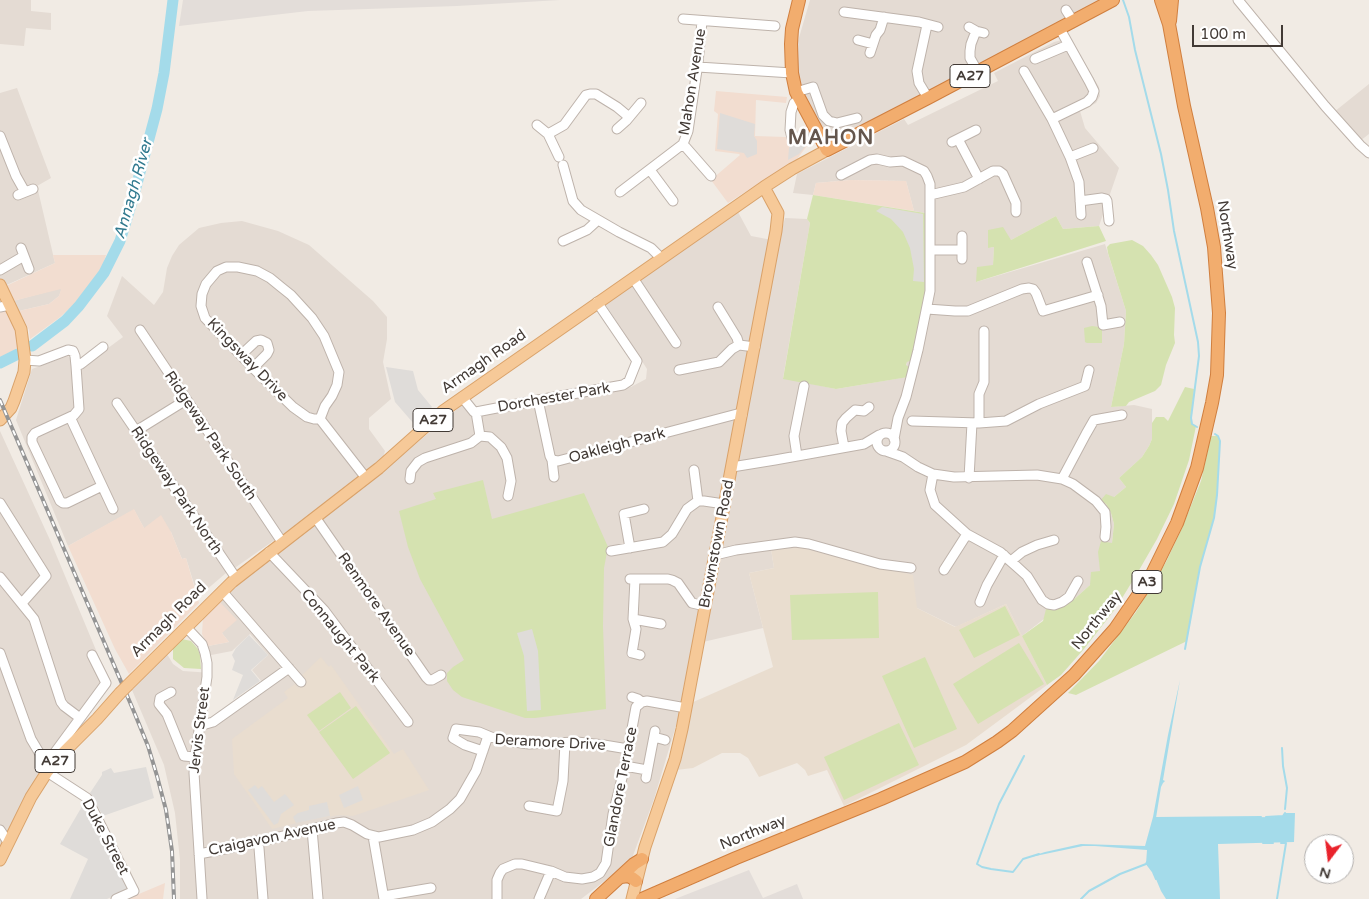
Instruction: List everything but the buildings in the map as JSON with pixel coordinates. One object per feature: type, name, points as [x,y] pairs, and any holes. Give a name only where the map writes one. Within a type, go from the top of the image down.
[{"type":"highway","points":[[799,0],[790,44],[792,73],[798,96],[827,150]]},
{"type":"highway","name":"A27","points":[[827,150],[1113,0]]},
{"type":"highway","name":"Northway","points":[[636,892],[736,858],[881,799],[965,762],[1012,731],[1074,675],[1115,629],[1150,578],[1177,523],[1197,468],[1217,375],[1219,313],[1214,247],[1207,208],[1184,106],[1169,24],[1161,0]]},
{"type":"highway","name":"Northway","points":[[1169,24],[1172,0]]},
{"type":"highway","points":[[596,899],[642,859]]},
{"type":"highway","points":[[620,877],[628,876],[632,878],[636,892]]},
{"type":"main road","name":"A27","points":[[764,187],[827,150]]},
{"type":"main road","name":"Brownstown Road","points":[[636,892],[642,859],[675,759],[686,708],[777,228],[778,215],[764,187]]},
{"type":"main road","name":"Armagh Road","points":[[50,765],[236,578],[366,478],[442,411],[764,187]]},
{"type":"main road","points":[[0,285],[5,306],[21,329],[25,357],[24,372],[14,401],[11,408],[0,420]]},
{"type":"main road","name":"A27","points":[[0,860],[31,797],[50,765]]},
{"type":"street","points":[[1238,0],[1325,106],[1360,145],[1369,152]]},
{"type":"street","points":[[855,3],[849,13],[938,26]]},
{"type":"street","points":[[1066,10],[1073,21]]},
{"type":"street","points":[[858,40],[871,48],[884,17]]},
{"type":"street","points":[[683,19],[775,26]]},
{"type":"street","name":"Mahon Avenue","points":[[620,192],[683,144],[688,131],[698,67],[702,21]]},
{"type":"street","points":[[927,24],[917,71],[919,83],[928,98]]},
{"type":"street","points":[[1052,119],[1087,102],[1092,97],[1094,91],[1060,29]]},
{"type":"street","points":[[976,30],[971,44],[970,58],[978,72]]},
{"type":"street","points":[[1035,59],[1068,45]]},
{"type":"street","points":[[698,67],[792,73]]},
{"type":"street","points":[[1024,71],[1027,85],[1052,119],[1070,157],[1079,182],[1081,215]]},
{"type":"street","points":[[792,138],[790,130],[791,112],[794,103],[798,96],[813,87],[823,115],[829,121],[837,123],[858,118]]},
{"type":"street","points":[[548,134],[564,125],[586,95],[590,94],[596,94],[629,117]]},
{"type":"street","points":[[617,130],[641,103]]},
{"type":"street","points":[[537,125],[548,134],[561,161],[576,205],[598,220],[651,248],[661,258]]},
{"type":"street","points":[[976,130],[955,140],[979,179]]},
{"type":"street","points":[[0,136],[2,149],[26,192]]},
{"type":"street","name":"Mahon Avenue","points":[[683,144],[711,176]]},
{"type":"street","points":[[1070,157],[1093,148]]},
{"type":"street","points":[[841,175],[870,160],[903,161],[924,171],[928,176],[930,184],[930,287],[927,309],[906,397],[898,418],[892,449],[882,449]]},
{"type":"street","points":[[650,170],[673,201]]},
{"type":"street","points":[[930,195],[964,186],[996,170],[1001,172],[1016,203],[1016,212]]},
{"type":"street","points":[[1080,201],[1106,199],[1108,221]]},
{"type":"street","points":[[569,242],[577,233],[587,230],[598,220]]},
{"type":"street","points":[[930,250],[962,255],[962,236]]},
{"type":"street","points":[[0,270],[23,252],[29,268]]},
{"type":"street","points":[[1087,262],[1101,306],[1103,325],[1120,322]]},
{"type":"street","name":"Kingsway Drive","points":[[238,266],[257,271],[270,278],[300,304],[324,336],[339,372],[337,385],[320,419],[307,417],[293,407],[241,355],[205,318],[201,306],[202,294],[206,284],[217,271],[238,266]]},
{"type":"street","points":[[633,278],[676,343]]},
{"type":"street","points":[[927,309],[968,311],[1022,289],[1029,288],[1033,289],[1036,293],[1043,311],[1098,295]]},
{"type":"street","name":"Dorchester Park","points":[[462,397],[476,412],[623,385],[629,380],[637,361],[598,302]]},
{"type":"street","points":[[718,307],[737,338],[739,345]]},
{"type":"street","name":"Ridgeway Park South","points":[[140,330],[282,542]]},
{"type":"street","points":[[969,478],[979,394],[984,382],[984,331]]},
{"type":"street","points":[[241,355],[256,341],[261,340],[268,343],[269,350],[267,354],[253,368]]},
{"type":"street","points":[[679,370],[719,362],[739,345],[755,347]]},
{"type":"street","points":[[76,366],[81,364],[100,346]]},
{"type":"street","points":[[25,357],[39,361],[68,350],[74,356],[79,409],[70,417],[35,433],[32,437],[32,442],[60,501],[67,503],[102,486]]},
{"type":"street","points":[[912,421],[976,423],[1006,421],[1039,404],[1085,386],[1089,370]]},
{"type":"street","points":[[797,456],[794,436],[804,386]]},
{"type":"street","points":[[136,432],[186,400]]},
{"type":"street","name":"Oakleigh Park","points":[[538,400],[550,456],[552,460],[558,461],[737,414],[742,415]]},
{"type":"street","name":"Ridgeway Park North","points":[[117,403],[236,578]]},
{"type":"street","points":[[844,447],[841,431],[842,423],[855,410],[864,411],[869,406]]},
{"type":"street","name":"Dorchester Park","points":[[476,412],[480,436],[490,437],[501,447],[507,458],[511,481],[508,496]]},
{"type":"street","points":[[1062,479],[1094,420],[1122,414]]},
{"type":"street","points":[[70,417],[113,509]]},
{"type":"street","points":[[732,467],[864,444],[880,434],[898,418]]},
{"type":"street","points":[[320,419],[366,478]]},
{"type":"street","points":[[880,434],[888,433],[903,457]]},
{"type":"street","points":[[880,434],[877,440],[882,449]]},
{"type":"street","points":[[410,479],[411,471],[418,462],[471,443],[480,436]]},
{"type":"street","points":[[864,444],[903,457],[933,474],[969,478],[1037,475],[1062,479],[1073,484],[1090,497],[1105,512],[1105,536]]},
{"type":"street","points":[[552,460],[554,477]]},
{"type":"street","points":[[694,470],[698,501]]},
{"type":"street","points":[[933,474],[930,490],[935,506],[967,534],[1008,558],[1027,576],[1042,600],[1048,604],[1062,602],[1069,597],[1078,581]]},
{"type":"street","points":[[611,551],[663,542],[672,534],[687,509],[698,501],[724,504]]},
{"type":"street","points":[[0,503],[46,576],[22,603]]},
{"type":"street","points":[[630,548],[624,514],[644,509]]},
{"type":"street","name":"Renmore Avenue","points":[[315,517],[426,677],[432,680],[441,675]]},
{"type":"street","points":[[944,570],[967,534]]},
{"type":"street","points":[[980,602],[987,585],[1008,558],[1037,545],[1054,540]]},
{"type":"street","points":[[715,555],[736,550],[795,542],[817,546],[880,564],[908,566]]},
{"type":"street","name":"Connaught Park","points":[[269,552],[324,610],[408,722]]},
{"type":"street","points":[[0,577],[34,619],[61,702],[80,718]]},
{"type":"street","points":[[640,655],[632,653],[636,629],[633,619],[633,579],[672,580],[678,583],[692,603],[705,606]]},
{"type":"street","points":[[222,591],[301,682]]},
{"type":"street","points":[[633,619],[661,624]]},
{"type":"street","name":"Jervis Street","points":[[186,627],[202,644],[206,657],[207,677],[194,773],[202,899]]},
{"type":"street","name":"Duke Street","points":[[0,653],[31,740],[50,765],[87,798],[134,892],[116,899]]},
{"type":"street","points":[[50,765],[71,730],[106,683],[92,655]]},
{"type":"street","points":[[199,726],[213,722],[289,668]]},
{"type":"street","points":[[171,692],[160,698],[159,704],[167,714],[184,756],[195,758]]},
{"type":"street","points":[[632,697],[642,702],[647,701],[686,708]]},
{"type":"street","name":"Glandore Terrace","points":[[551,872],[565,877],[582,879],[593,877],[600,873],[606,863],[613,814],[625,766],[636,707],[642,702]]},
{"type":"street","points":[[483,751],[465,745],[453,738],[456,729],[479,732],[490,737]]},
{"type":"street","points":[[625,766],[646,774],[655,734],[665,740]]},
{"type":"street","name":"Deramore Drive","points":[[373,836],[379,837],[413,830],[432,822],[450,809],[464,794],[490,737],[529,744],[577,742],[628,750]]},
{"type":"street","points":[[528,806],[556,811],[563,781],[565,743]]},
{"type":"street","name":"Craigavon Avenue","points":[[199,854],[344,822],[352,824],[373,836]]},
{"type":"street","points":[[312,829],[318,899]]},
{"type":"street","points":[[0,830],[8,842]]},
{"type":"street","points":[[373,836],[384,898],[431,888]]},
{"type":"street","points":[[257,841],[263,899]]},
{"type":"street","points":[[497,899],[497,880],[503,869],[515,864],[522,864],[551,872],[540,899]]},
{"type":"shaded area","points":[[0,0],[31,0],[31,11],[51,13],[51,30],[26,28],[24,46],[0,44]]},
{"type":"shaded area","points":[[183,0],[560,0],[457,6],[308,11],[179,26]]},
{"type":"shaded area","points":[[810,0],[1103,0],[866,126],[823,132],[810,110],[797,71],[796,48]]},
{"type":"shaded area","points":[[1070,38],[1099,87],[1100,96],[1096,103],[1080,111],[1085,128],[1119,168],[1099,226],[1063,229],[1056,216],[1011,240],[988,248],[994,247],[993,266],[976,282],[1105,244],[1126,311],[1124,344],[1111,407],[1134,405],[1152,409],[1152,439],[1142,457],[1119,478],[1126,487],[1114,497],[1101,501],[1106,504],[1114,524],[1112,543],[1100,572],[1090,585],[1071,602],[1058,608],[1022,636],[1006,604],[956,627],[917,608],[771,549],[774,568],[749,573],[763,628],[703,642],[723,547],[780,236],[785,218],[807,219],[810,223],[783,378],[836,389],[907,377],[906,366],[925,297],[925,213],[914,211],[906,181],[850,180],[816,183],[813,195],[793,193],[797,174],[904,119],[908,125],[998,81],[994,73],[1054,42]]},
{"type":"shaded area","points":[[1369,84],[1369,134],[1360,141],[1334,112]]},
{"type":"shaded area","points":[[17,88],[51,178],[37,186],[55,263],[0,288],[0,93]]},
{"type":"shaded area","points":[[716,91],[787,97],[786,103],[756,100],[755,136],[786,137],[807,125],[813,138],[797,159],[728,203],[711,180],[740,155],[715,151],[718,114],[714,111]]},
{"type":"shaded area","points":[[720,113],[755,124],[754,136],[757,141],[757,154],[747,158],[744,153],[717,149]]},
{"type":"shaded area","points":[[806,127],[812,138],[799,154],[788,160],[789,148],[795,132]]},
{"type":"shaded area","points":[[850,180],[906,181],[914,211],[813,195],[816,183]]},
{"type":"shaded area","points":[[882,207],[923,214],[924,282],[913,281],[914,269],[910,248],[903,232],[891,219],[876,211]]},
{"type":"shaded area","points":[[738,212],[751,236],[772,240],[689,682],[654,799],[631,861],[581,899],[180,899],[180,860],[175,813],[164,765],[132,690],[167,654],[173,664],[183,671],[212,673],[206,715],[209,718],[212,718],[262,682],[252,670],[268,655],[250,634],[232,651],[211,655],[208,646],[229,642],[222,633],[219,601],[247,575],[374,479],[462,405],[473,417],[631,387],[646,379],[647,369],[604,302]]},
{"type":"shaded area","points":[[242,221],[278,231],[309,245],[373,301],[387,317],[387,339],[383,362],[391,399],[369,418],[369,429],[385,451],[382,461],[319,509],[226,573],[198,597],[186,558],[182,559],[171,532],[144,528],[134,510],[68,546],[16,420],[32,369],[68,356],[81,368],[123,337],[107,316],[122,276],[154,305],[163,292],[167,268],[179,245],[199,228]]},
{"type":"shaded area","points":[[53,255],[106,255],[101,271],[79,300],[59,318],[30,339],[29,330],[19,311],[49,304],[59,296],[61,289],[13,301],[6,286],[55,263]]},
{"type":"shaded area","points":[[61,288],[59,296],[49,304],[19,311],[13,301]]},
{"type":"shaded area","points":[[0,310],[8,311],[17,332],[18,352],[0,358]]},
{"type":"shaded area","points":[[386,367],[413,371],[418,390],[432,407],[414,424],[395,402]]},
{"type":"shaded area","points":[[0,431],[50,540],[111,686],[43,766],[0,850]]},
{"type":"shaded area","points":[[134,509],[144,528],[161,515],[171,532],[182,559],[186,558],[199,603],[129,674],[115,649],[68,546]]},
{"type":"shaded area","points":[[802,548],[913,575],[917,608],[955,627],[1006,604],[1047,685],[966,745],[844,806],[827,770],[808,776],[805,770],[797,763],[759,777],[748,758],[740,753],[722,753],[693,768],[676,770],[691,703],[773,667],[749,573],[774,568],[771,549]]},
{"type":"shaded area","points":[[219,601],[237,620],[222,633],[229,642],[208,646],[202,634],[203,617]]},
{"type":"shaded area","points":[[532,629],[538,651],[541,710],[527,711],[524,656],[517,633]]},
{"type":"shaded area","points":[[249,635],[268,655],[251,670],[260,681],[233,700],[243,675],[232,670],[235,661],[232,655]]},
{"type":"shaded area","points":[[321,657],[329,667],[331,665],[394,754],[403,749],[429,790],[353,816],[339,815],[272,829],[234,774],[232,739],[288,698],[284,692],[295,684],[298,688],[306,681],[302,675]]},
{"type":"shaded area","points":[[146,767],[154,798],[103,816],[90,793],[102,772],[111,768],[114,773]]},
{"type":"shaded area","points":[[255,785],[258,789],[262,786],[274,802],[285,794],[294,805],[281,814],[278,823],[274,825],[248,790]]},
{"type":"shaded area","points":[[358,786],[363,800],[344,808],[339,795]]},
{"type":"shaded area","points":[[327,802],[330,816],[296,823],[293,817],[298,813],[309,810],[309,806]]},
{"type":"shaded area","points":[[84,803],[128,889],[107,899],[70,899],[88,859],[60,844]]},
{"type":"shaded area","points":[[749,870],[763,898],[797,884],[803,899],[675,899]]},
{"type":"shaded area","points":[[165,883],[163,899],[127,899]]},
{"type":"green space","points":[[813,195],[925,213],[925,297],[912,360],[907,362],[906,365],[910,368],[908,377],[836,389],[783,379],[810,223],[807,219]]},
{"type":"green space","points":[[1056,216],[1063,229],[1099,226],[1106,241],[976,282],[977,267],[993,265],[994,247],[988,248],[988,230],[1003,227],[1011,240]]},
{"type":"green space","points":[[1132,240],[1143,246],[1151,255],[1158,265],[1172,297],[1175,308],[1175,343],[1166,365],[1161,385],[1155,391],[1129,402],[1126,406],[1111,407],[1124,344],[1126,311],[1107,247],[1110,244]]},
{"type":"green space","points":[[1092,326],[1102,329],[1102,343],[1085,342],[1084,328]]},
{"type":"green space","points":[[1185,387],[1194,389],[1191,418],[1192,424],[1196,426],[1189,460],[1174,504],[1157,539],[1116,608],[1061,675],[1047,685],[1022,636],[1043,621],[1046,609],[1058,608],[1071,602],[1090,585],[1091,572],[1100,571],[1098,552],[1101,541],[1112,543],[1114,524],[1106,504],[1100,501],[1106,494],[1114,497],[1126,487],[1119,478],[1142,457],[1152,439],[1152,423],[1156,417],[1164,417],[1168,421]]},
{"type":"green space","points":[[1211,436],[1218,436],[1220,441],[1217,495],[1214,518],[1200,567],[1187,641],[1076,695],[1068,693],[1099,661],[1136,612],[1166,562],[1201,481]]},
{"type":"green space","points":[[483,480],[492,519],[584,493],[608,547],[604,568],[603,626],[606,709],[525,718],[462,697],[453,690],[447,681],[447,673],[464,660],[420,579],[408,547],[399,511],[436,499],[433,493]]},
{"type":"green space","points":[[878,592],[879,638],[792,640],[790,595]]},
{"type":"green space","points":[[1005,606],[1020,635],[974,658],[959,630]]},
{"type":"green space","points":[[182,639],[191,641],[198,649],[201,669],[184,668],[173,659],[173,646]]},
{"type":"green space","points":[[1019,643],[1044,684],[978,724],[953,684]]},
{"type":"green space","points":[[925,657],[957,729],[914,748],[882,676]]},
{"type":"green space","points":[[340,692],[351,708],[319,731],[307,715]]},
{"type":"green space","points":[[356,706],[390,753],[353,779],[319,732]]},
{"type":"green space","points":[[899,723],[919,765],[844,800],[824,757]]},
{"type":"water","points":[[1180,680],[1163,780],[1165,781],[1161,787],[1156,818],[1279,817],[1285,813],[1295,813],[1294,842],[1218,844],[1220,899],[1166,899],[1153,872],[1146,864],[1147,850],[1083,846],[1026,858],[1081,844],[1145,846],[1153,817]]},
{"type":"waterway","name":"Annagh River","points":[[32,346],[65,321],[79,306],[104,273],[120,241],[157,109],[164,73],[173,0]]},
{"type":"waterway","points":[[1123,0],[1129,17],[1135,50],[1161,154],[1174,231],[1198,342],[1199,356],[1191,418],[1192,424],[1197,427]]},
{"type":"waterway","name":"Annagh River","points":[[0,363],[18,354]]},
{"type":"waterway","points":[[1185,649],[1200,567],[1214,518],[1220,441],[1215,434]]},
{"type":"waterway","points":[[1282,748],[1287,788],[1285,809]]},
{"type":"waterway","points":[[1024,756],[999,804],[977,864],[982,867],[1013,872],[1023,859],[1039,854]]},
{"type":"waterway","points":[[1266,817],[1283,816],[1285,813]]},
{"type":"waterway","points":[[1156,818],[1261,817]]},
{"type":"waterway","points":[[1263,843],[1273,843]]},
{"type":"waterway","points":[[1277,899],[1286,843],[1281,843]]},
{"type":"waterway","points":[[1081,899],[1089,891],[1147,862]]},
{"type":"waterway","points":[[1147,864],[1156,879]]},
{"type":"railway","points":[[0,400],[148,746],[166,810],[172,851],[174,899]]},
{"type":"district","name":"MAHON","points":[[831,139]]}]
